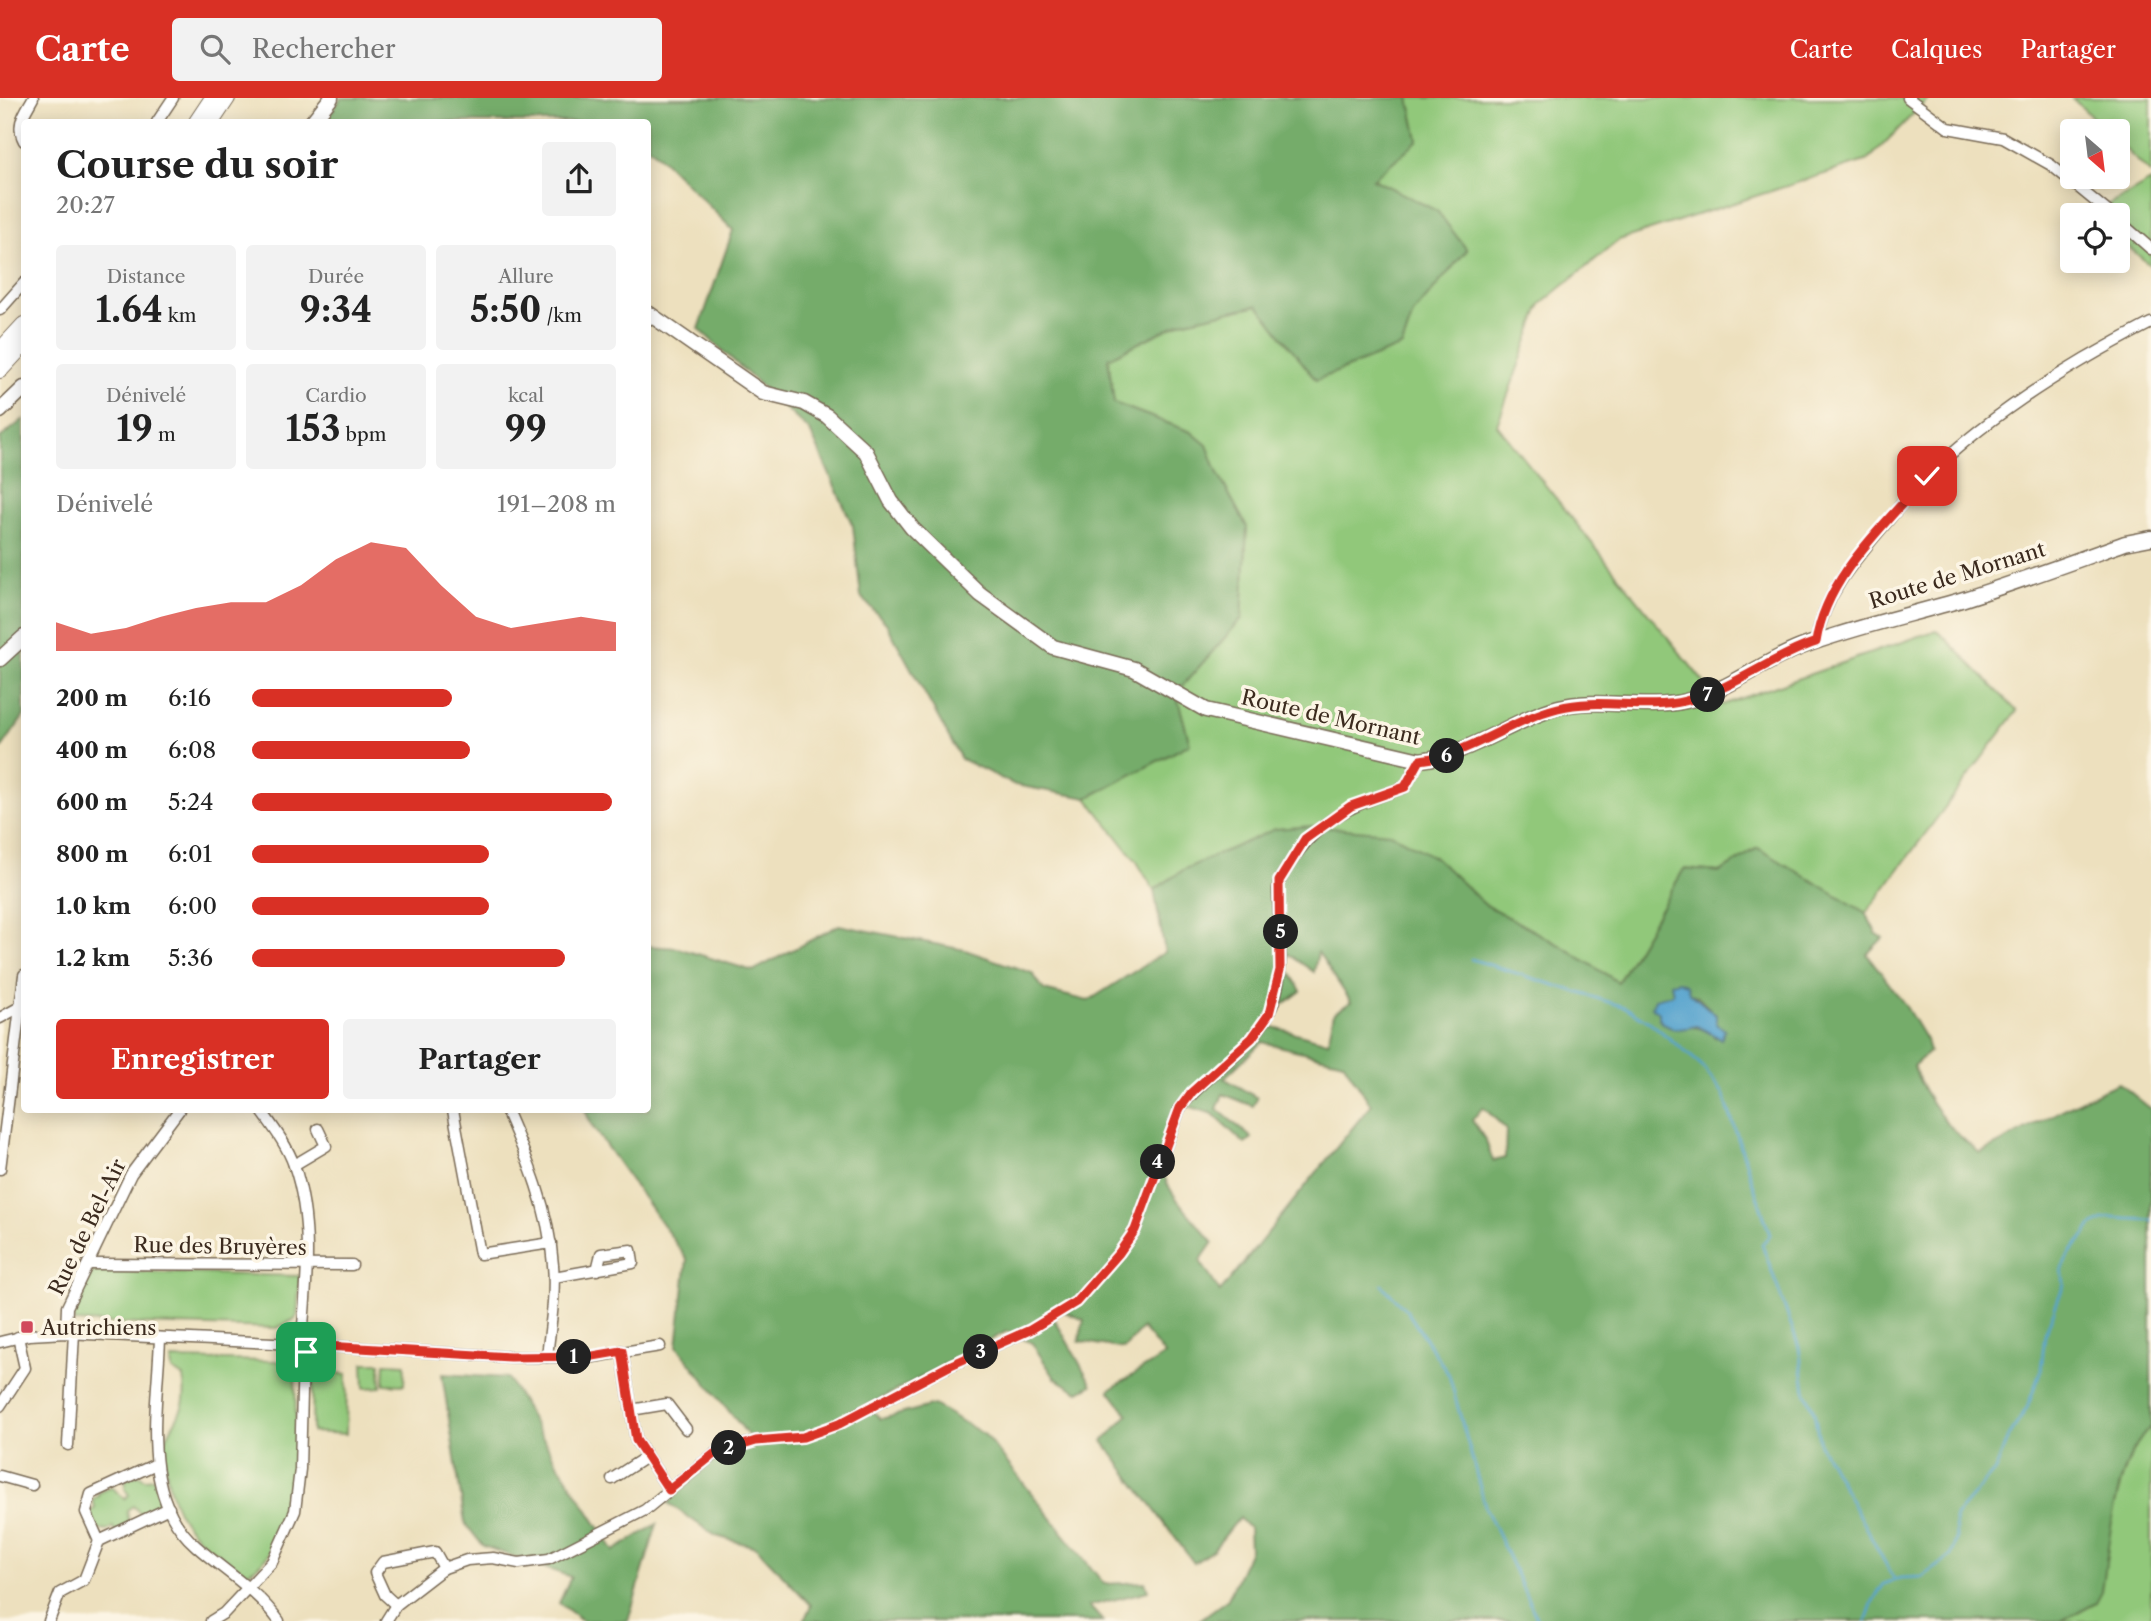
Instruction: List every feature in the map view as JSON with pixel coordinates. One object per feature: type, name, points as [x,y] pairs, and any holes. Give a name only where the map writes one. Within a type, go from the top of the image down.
[{"type":"highway","points":[[199,119],[213,98]]},
{"type":"highway","points":[[213,119],[227,98]]},
{"type":"highway","points":[[0,351],[21,328]]},
{"type":"highway","points":[[0,370],[21,347]]},
{"type":"main road","points":[[314,119],[331,98]]},
{"type":"main road","name":"Route de Mornant","points":[[651,315],[763,393],[804,403],[827,416],[866,452],[891,501],[912,528],[980,594],[1053,647],[1133,669],[1206,710],[1420,760],[1447,755],[1528,718],[1560,707],[1588,704],[1652,705],[1708,695],[1798,648],[1964,599],[2125,543],[2151,538]]},
{"type":"main road","points":[[0,411],[21,391]]},
{"type":"main road","points":[[0,659],[21,641]]},
{"type":"street","points":[[21,135],[20,120],[33,98]]},
{"type":"street","points":[[159,119],[173,98]]},
{"type":"street","points":[[1908,98],[1948,128],[2003,138],[2051,165],[2097,203]]},
{"type":"street","points":[[2130,231],[2151,249]]},
{"type":"street","points":[[0,310],[21,287]]},
{"type":"street","points":[[1816,642],[1820,616],[1838,584],[1861,552],[1927,476],[1999,417],[2081,359],[2151,323]]},
{"type":"street","points":[[386,1621],[396,1605],[444,1568],[467,1560],[493,1558],[519,1563],[549,1559],[645,1510],[714,1454],[756,1441],[803,1437],[839,1424],[951,1365],[1030,1330],[1076,1302],[1119,1253],[1135,1230],[1180,1108],[1212,1073],[1252,1038],[1269,1014],[1280,970],[1279,881],[1305,839],[1351,806],[1405,787],[1420,760]]},
{"type":"street","points":[[0,1169],[18,1042],[21,992]]},
{"type":"street","points":[[0,1018],[18,1008]]},
{"type":"street","name":"Rue de Bel-Air","points":[[68,1445],[70,1333],[67,1307],[131,1174],[177,1113]]},
{"type":"street","points":[[211,1621],[224,1614],[272,1562],[295,1511],[300,1469],[306,1223],[294,1165],[263,1113]]},
{"type":"street","points":[[454,1113],[480,1254],[551,1242]]},
{"type":"street","points":[[507,1113],[536,1180],[551,1242],[554,1277],[547,1357]]},
{"type":"street","points":[[294,1165],[326,1146],[318,1129]]},
{"type":"street","name":"Rue des Bruyères","points":[[88,1264],[307,1268],[352,1265]]},
{"type":"street","points":[[554,1277],[597,1270]]},
{"type":"street","points":[[0,1342],[18,1336],[70,1333],[547,1357],[593,1356],[660,1346]]},
{"type":"street","points":[[0,1406],[25,1368],[18,1336]]},
{"type":"street","points":[[160,1338],[156,1464],[159,1487],[177,1528],[195,1546],[250,1587],[279,1621]]},
{"type":"street","points":[[622,1351],[636,1440],[669,1490]]},
{"type":"street","points":[[631,1410],[667,1404],[686,1429]]},
{"type":"street","points":[[612,1479],[646,1457]]},
{"type":"street","points":[[99,1541],[86,1512],[91,1494],[156,1464]]},
{"type":"street","points":[[0,1476],[32,1485]]},
{"type":"street","points":[[49,1621],[60,1592],[84,1580],[99,1541],[169,1508]]},
{"type":"street","points":[[396,1605],[385,1595],[375,1573],[383,1562],[435,1552],[444,1568]]},
{"type":"green space","points":[[341,98],[1409,98],[1418,140],[1373,179],[1437,211],[1467,250],[1413,314],[1402,346],[1316,380],[1258,305],[1181,322],[1108,358],[1114,403],[1191,432],[1207,445],[1218,474],[1247,527],[1242,618],[1176,693],[1190,744],[1087,798],[1015,785],[961,759],[886,623],[861,597],[853,526],[810,431],[699,329],[733,230],[651,149],[651,119],[327,119]]},
{"type":"green space","points":[[1409,98],[1929,98],[1868,160],[1619,240],[1541,304],[1497,425],[1722,705],[1937,630],[2017,711],[1866,913],[1757,848],[1720,872],[1684,869],[1618,982],[1565,948],[1484,904],[1436,858],[1185,869],[1154,890],[1137,862],[1087,798],[1190,744],[1176,693],[1242,618],[1247,527],[1218,474],[1207,445],[1191,432],[1114,403],[1108,358],[1181,322],[1258,305],[1316,380],[1402,346],[1413,314],[1467,250],[1437,211],[1373,179],[1418,140]]},
{"type":"green space","points":[[2072,98],[2151,98],[2151,174],[2130,154],[2130,119],[2094,119]]},
{"type":"green space","points":[[2151,181],[2151,266],[2130,248],[2130,203],[2112,203]]},
{"type":"green space","points":[[21,421],[21,720],[0,750],[0,438]]},
{"type":"green space","points":[[1312,826],[1390,833],[1436,858],[1484,904],[1565,948],[1618,982],[1684,869],[1720,872],[1758,848],[1866,913],[1876,933],[1883,938],[1867,954],[1905,1005],[1926,1040],[1929,1052],[1913,1066],[1919,1079],[1940,1114],[1980,1153],[2119,1083],[2151,1109],[2151,1427],[2128,1460],[2121,1481],[2115,1503],[2102,1591],[2096,1602],[2061,1621],[1198,1621],[1228,1599],[1250,1550],[1249,1528],[1239,1518],[1214,1549],[1194,1563],[1103,1441],[1128,1415],[1109,1390],[1165,1355],[1142,1328],[1124,1349],[1079,1341],[1084,1320],[1058,1309],[1051,1313],[1092,1385],[1079,1392],[1055,1378],[1032,1343],[1007,1331],[867,1406],[881,1419],[934,1405],[985,1435],[1104,1584],[1145,1582],[1148,1591],[1089,1606],[1103,1621],[804,1621],[811,1605],[756,1547],[716,1536],[668,1503],[716,1458],[756,1445],[677,1346],[687,1259],[592,1126],[586,1113],[651,1113],[651,946],[678,948],[753,971],[839,925],[965,950],[1032,973],[1044,990],[1088,1001],[1165,952],[1154,890],[1185,869],[1275,829]],"holes":[[[1318,952],[1351,1002],[1334,1013],[1328,1042],[1270,1026],[1280,1007],[1301,991],[1288,969],[1287,953],[1314,972]],[[1674,988],[1697,996],[1716,1015],[1715,1037],[1700,1029],[1677,1025],[1662,1015],[1655,1005],[1661,997],[1673,994]],[[1262,1042],[1343,1062],[1371,1105],[1220,1292],[1200,1261],[1213,1242],[1184,1208],[1165,1179],[1161,1164],[1162,1147],[1179,1103],[1213,1114],[1245,1144],[1252,1138],[1217,1109],[1223,1094],[1253,1106],[1257,1098],[1224,1078]],[[1483,1107],[1506,1129],[1505,1158],[1493,1161],[1486,1141],[1472,1120]]]},
{"type":"green space","points":[[93,1271],[300,1276],[297,1318],[277,1328],[74,1322],[76,1299]]},
{"type":"green space","points":[[171,1359],[277,1361],[295,1375],[295,1454],[287,1512],[278,1537],[265,1558],[247,1573],[203,1542],[192,1531],[175,1505],[164,1447],[181,1411],[184,1388],[183,1377],[172,1370]]},
{"type":"green space","points":[[363,1363],[380,1363],[381,1387],[364,1388]]},
{"type":"green space","points":[[385,1363],[405,1364],[404,1385],[384,1384]]},
{"type":"green space","points":[[313,1372],[347,1374],[346,1434],[312,1432]]},
{"type":"green space","points":[[442,1374],[508,1378],[556,1461],[614,1551],[657,1524],[628,1621],[583,1621],[559,1603],[571,1577],[483,1546],[465,1523]]},
{"type":"green space","points":[[2151,1427],[2151,1621],[2061,1621],[2096,1602],[2121,1484],[2139,1442]]},
{"type":"green space","points":[[139,1475],[145,1479],[154,1478],[160,1500],[156,1511],[144,1517],[133,1506],[127,1510],[129,1525],[115,1532],[113,1527],[107,1531],[97,1529],[89,1513],[95,1508],[93,1499],[99,1496],[98,1493],[112,1487],[124,1499],[129,1495],[125,1489],[126,1479]]},
{"type":"water","points":[[1679,981],[1687,985],[1689,992],[1716,1015],[1716,1023],[1725,1030],[1721,1039],[1697,1026],[1672,1028],[1659,1019],[1659,1013],[1652,1007],[1655,999],[1673,994],[1671,983]]},
{"type":"waterway","points":[[1471,959],[1625,1007],[1651,1023],[1700,1064],[1723,1093],[1770,1235],[1762,1244],[1799,1347],[1805,1390],[1814,1412],[1820,1445],[1894,1579]]},
{"type":"waterway","points":[[1866,1621],[1873,1601],[1884,1584],[1900,1578],[1922,1577],[1951,1556],[1956,1539],[1955,1516],[1996,1469],[2007,1439],[2027,1408],[2041,1370],[2045,1334],[2064,1284],[2062,1268],[2068,1256],[2092,1226],[2103,1220],[2151,1220]]},
{"type":"waterway","points":[[1382,1285],[1407,1311],[1449,1375],[1486,1509],[1538,1621]]},
{"type":"place","name":"Autrichiens","points":[[27,1327]]},
{"type":"route","points":[[306,1352],[310,1345],[510,1357],[593,1356],[622,1351],[636,1440],[649,1464],[669,1490],[714,1454],[735,1445],[803,1437],[839,1424],[951,1365],[1030,1330],[1076,1302],[1119,1253],[1135,1230],[1168,1133],[1180,1108],[1192,1092],[1252,1038],[1269,1014],[1280,970],[1279,881],[1305,839],[1351,806],[1405,787],[1420,760],[1447,755],[1528,718],[1560,707],[1588,704],[1652,705],[1684,702],[1708,695],[1798,648],[1816,642],[1820,616],[1838,584],[1861,552],[1927,476]]}]
